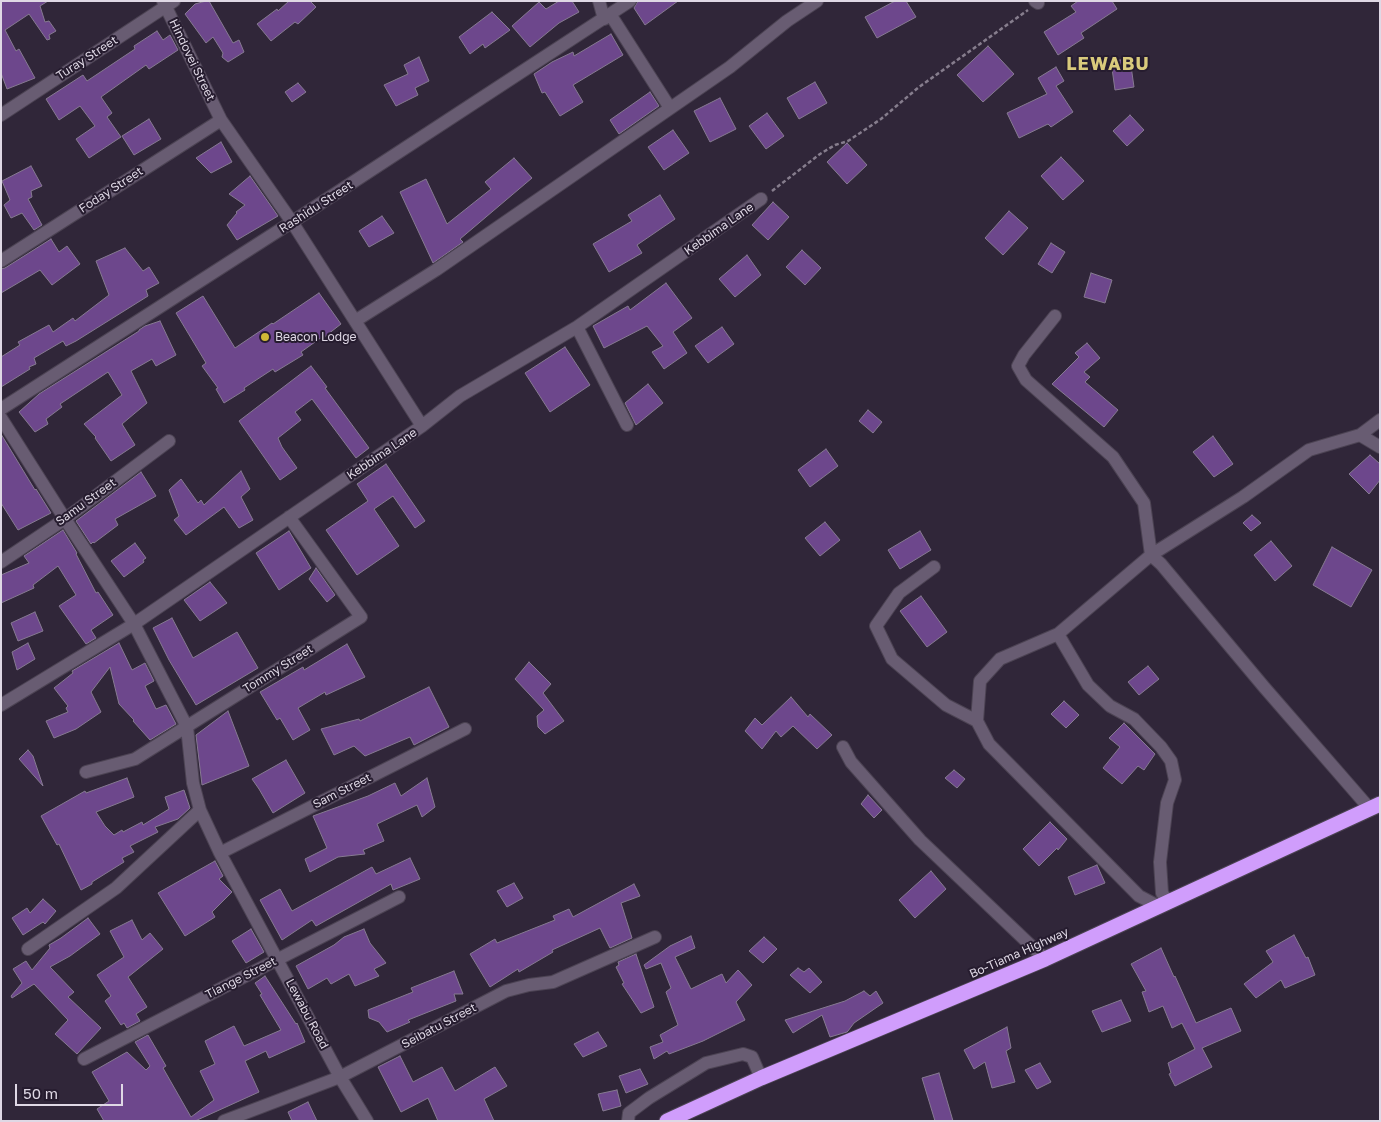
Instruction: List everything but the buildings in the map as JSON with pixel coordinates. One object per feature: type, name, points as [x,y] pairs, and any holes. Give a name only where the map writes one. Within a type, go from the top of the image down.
[{"type":"highway","name":"Bo-Tiama Highway","points":[[667,1121],[761,1078],[1045,958],[1375,807]]},
{"type":"street","points":[[598,1],[670,108]]},
{"type":"street","name":"Rashidu Street","points":[[1,409],[630,1]]},
{"type":"street","points":[[355,321],[436,270],[730,67],[787,21],[817,1]]},
{"type":"street","name":"Turay Street","points":[[1,115],[168,3]]},
{"type":"street","name":"Hindovei Street","points":[[168,3],[220,120],[292,222],[422,426]]},
{"type":"street","name":"Foday Street","points":[[1,261],[220,120]]},
{"type":"street","name":"Kebbima Lane","points":[[1,705],[134,624],[422,426],[460,396],[577,327],[761,199]]},
{"type":"street","points":[[1055,316],[1024,355],[1018,366],[1026,380],[1113,457],[1144,503],[1151,555],[1161,564],[1264,687],[1375,807]]},
{"type":"street","points":[[577,327],[627,426]]},
{"type":"street","points":[[1,418],[64,519],[134,624],[187,727]]},
{"type":"street","points":[[1058,634],[1088,685],[1110,706],[1134,718],[1161,747],[1170,761],[1175,780],[1167,803],[1160,862],[1163,904],[1139,896],[989,744],[977,721],[980,681],[1000,659],[1058,634],[1151,555],[1244,497],[1309,450],[1360,435],[1380,420]]},
{"type":"street","points":[[1360,435],[1380,447]]},
{"type":"street","name":"Samu Street","points":[[1,562],[64,519],[169,441]]},
{"type":"street","name":"Tommy Street","points":[[86,772],[135,760],[361,616],[289,517]]},
{"type":"street","points":[[934,567],[899,593],[876,626],[892,659],[946,705],[977,721]]},
{"type":"street","name":"Lewabu Road","points":[[187,727],[193,783],[200,810],[220,853],[340,1078],[367,1121]]},
{"type":"street","name":"Sam Street","points":[[220,853],[465,729]]},
{"type":"street","points":[[844,747],[851,762],[920,840],[1045,958]]},
{"type":"street","points":[[28,949],[116,888],[200,810]]},
{"type":"street","name":"Tiange Street","points":[[84,1059],[399,897]]},
{"type":"street","name":"Seibatu Street","points":[[224,1121],[340,1078],[506,991],[529,985],[553,982],[655,937]]},
{"type":"street","points":[[628,1121],[629,1113],[706,1062],[743,1054],[752,1057],[761,1078]]},
{"type":"path","points":[[761,199],[820,154],[835,145],[848,141],[880,119],[919,87],[1037,2]]},
{"type":"place","name":"Beacon Lodge","points":[[265,337]]},
{"type":"district","name":"LEWABU","points":[[1108,64]]}]
